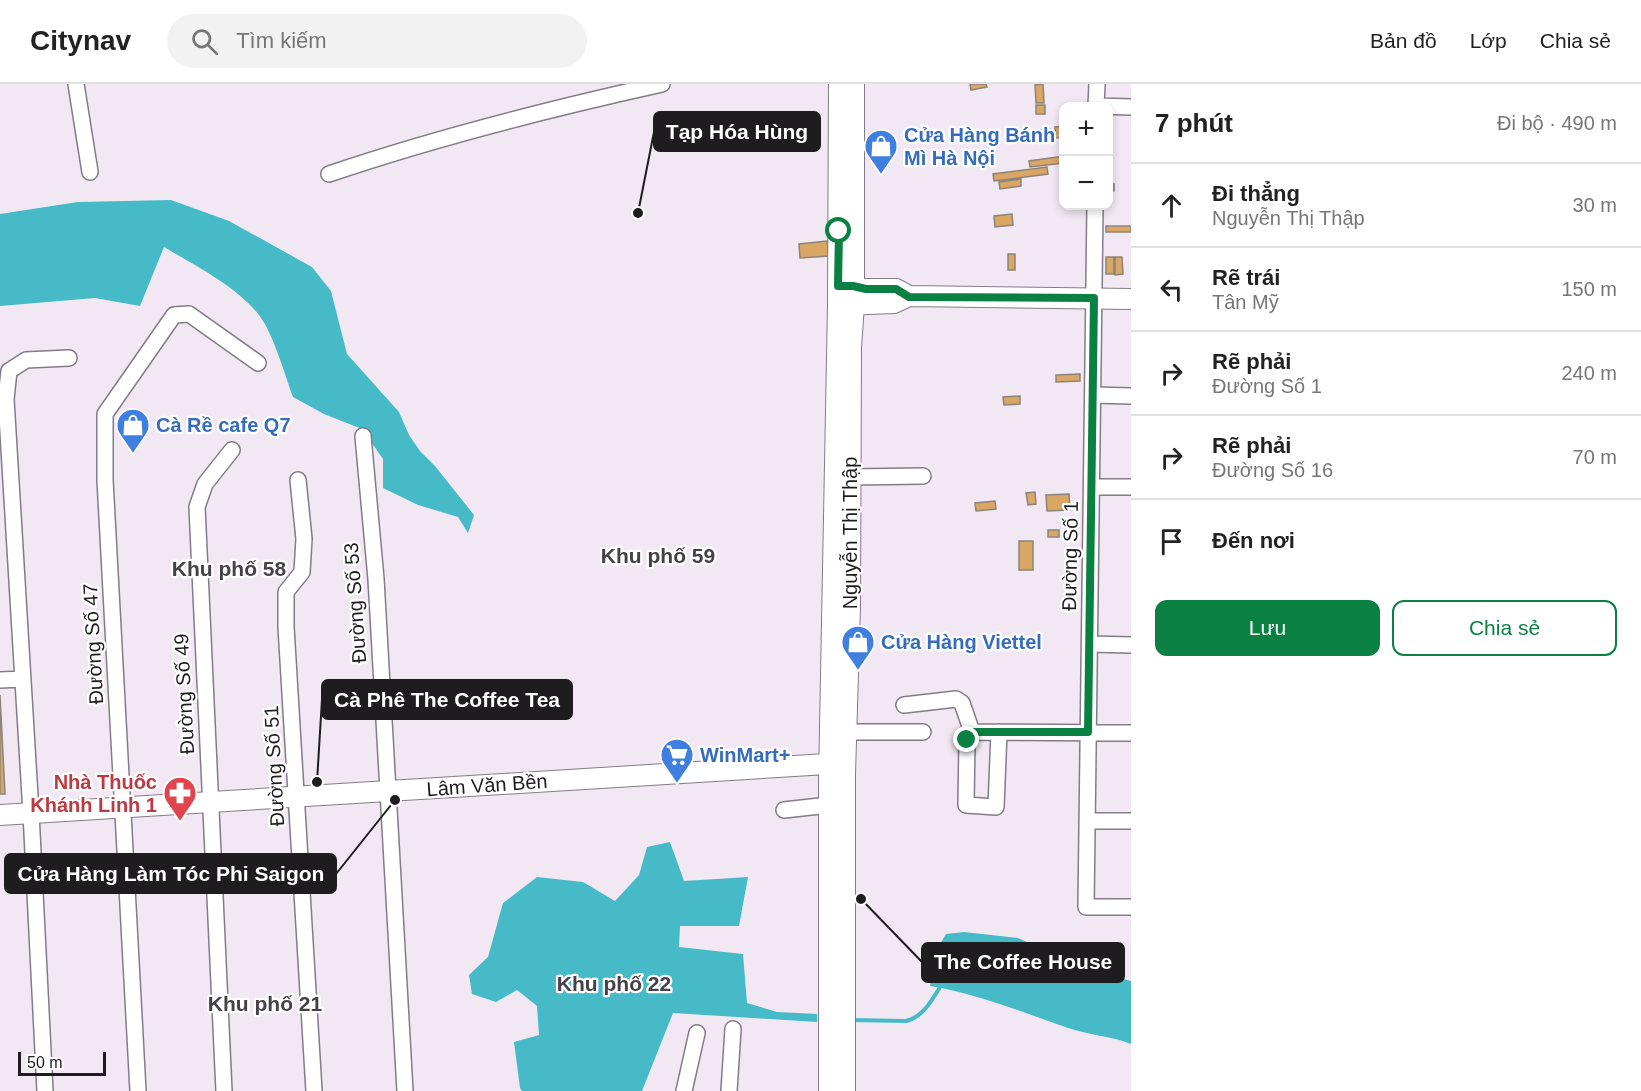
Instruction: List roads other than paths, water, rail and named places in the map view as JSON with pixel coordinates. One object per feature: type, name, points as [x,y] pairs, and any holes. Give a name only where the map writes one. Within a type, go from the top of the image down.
[{"type":"main road","name":"Nguyễn Thị Thập","points":[[839,84],[846,296]]},
{"type":"main road","name":"Nguyễn Thị Thập","points":[[829,1091],[837,1035],[844,347],[854,84]]},
{"type":"main road","points":[[846,296],[866,289],[896,289],[909,297],[1131,299]]},
{"type":"main road","name":"Nguyễn Thị Thập","points":[[837,1003],[829,805],[846,732],[851,477],[844,347]]},
{"type":"main road","name":"Lâm Văn Bền","points":[[0,815],[838,763]]},
{"type":"main road","name":"Nguyễn Thị Thập","points":[[837,1035],[845,1091]]},
{"type":"street","points":[[76,84],[90,172]]},
{"type":"street","points":[[329,174],[406,148],[548,109],[662,84]]},
{"type":"street","points":[[1096,102],[1097,84]]},
{"type":"street","points":[[1113,106],[1131,106]]},
{"type":"street","name":"Đường Số 1","points":[[1095,210],[1086,907],[1131,907]]},
{"type":"street","name":"Đường Số 47","points":[[138,1091],[105,480],[105,414],[174,315],[189,314],[258,363]]},
{"type":"street","points":[[45,1091],[32,813],[6,399],[9,371],[26,360],[69,358]]},
{"type":"street","points":[[1093,395],[1131,396]]},
{"type":"street","name":"Đường Số 53","points":[[363,436],[376,579],[405,1091]]},
{"type":"street","name":"Đường Số 49","points":[[224,1091],[198,507],[205,484],[232,450]]},
{"type":"street","points":[[851,477],[923,476]]},
{"type":"street","name":"Đường Số 51","points":[[298,480],[304,539],[302,572],[286,592],[286,604],[314,1091]]},
{"type":"street","points":[[1092,488],[1131,488]]},
{"type":"street","points":[[1090,644],[1131,645]]},
{"type":"street","points":[[0,680],[23,679]]},
{"type":"street","points":[[904,705],[956,699],[962,703],[972,732]]},
{"type":"street","points":[[846,732],[923,732]]},
{"type":"street","points":[[972,732],[967,740],[966,805],[996,807],[999,732]]},
{"type":"street","points":[[972,732],[1131,733]]},
{"type":"street","points":[[784,810],[829,805]]},
{"type":"street","points":[[1087,821],[1131,821]]},
{"type":"street","points":[[729,1091],[733,1029]]},
{"type":"street","points":[[684,1091],[697,1032]]},
{"type":"water","points":[[171,200],[229,221],[312,267],[331,291],[347,354],[399,412],[409,435],[420,451],[474,515],[468,533],[458,517],[418,505],[383,488],[383,459],[362,429],[324,414],[293,397],[269,332],[250,305],[215,277],[164,247],[140,306],[95,298],[0,306],[0,214],[78,202]]},
{"type":"water","points":[[670,842],[684,881],[748,877],[739,926],[680,926],[679,947],[743,954],[747,1003],[777,1012],[817,1014],[817,1022],[673,1013],[642,1091],[522,1091],[514,1042],[539,1035],[537,1006],[517,990],[496,1002],[472,994],[469,975],[488,957],[503,903],[537,877],[583,882],[615,901],[639,875],[647,847]]},
{"type":"water","points":[[964,932],[1018,938],[1089,970],[1131,981],[1131,1044],[1076,1030],[983,999],[930,986],[936,951],[946,934]]},
{"type":"waterway","points":[[850,1020],[906,1021],[912,1019],[927,1006],[942,984]]},
{"type":"place","name":"Cửa Hàng Bánh Mì Hà Nội","points":[[881,175]]},
{"type":"place","name":"Tạp Hóa Hùng","points":[[638,213]]},
{"type":"place","name":"Cà Rề cafe Q7","points":[[133,454]]},
{"type":"place","name":"Cửa Hàng Viettel","points":[[858,671]]},
{"type":"place","name":"Cà Phê The Coffee Tea","points":[[317,782]]},
{"type":"place","name":"WinMart+","points":[[677,784]]},
{"type":"place","name":"Cửa Hàng Làm Tóc Phi Saigon","points":[[395,800]]},
{"type":"place","name":"Nhà Thuốc Khánh Linh 1","points":[[180,822]]},
{"type":"place","name":"The Coffee House","points":[[861,899]]},
{"type":"district","name":"Khu phố 59","points":[[658,556]]},
{"type":"district","name":"Khu phố 58","points":[[229,569]]},
{"type":"district","name":"Khu phố 22","points":[[614,984]]},
{"type":"district","name":"Khu phố 21","points":[[265,1004]]}]
